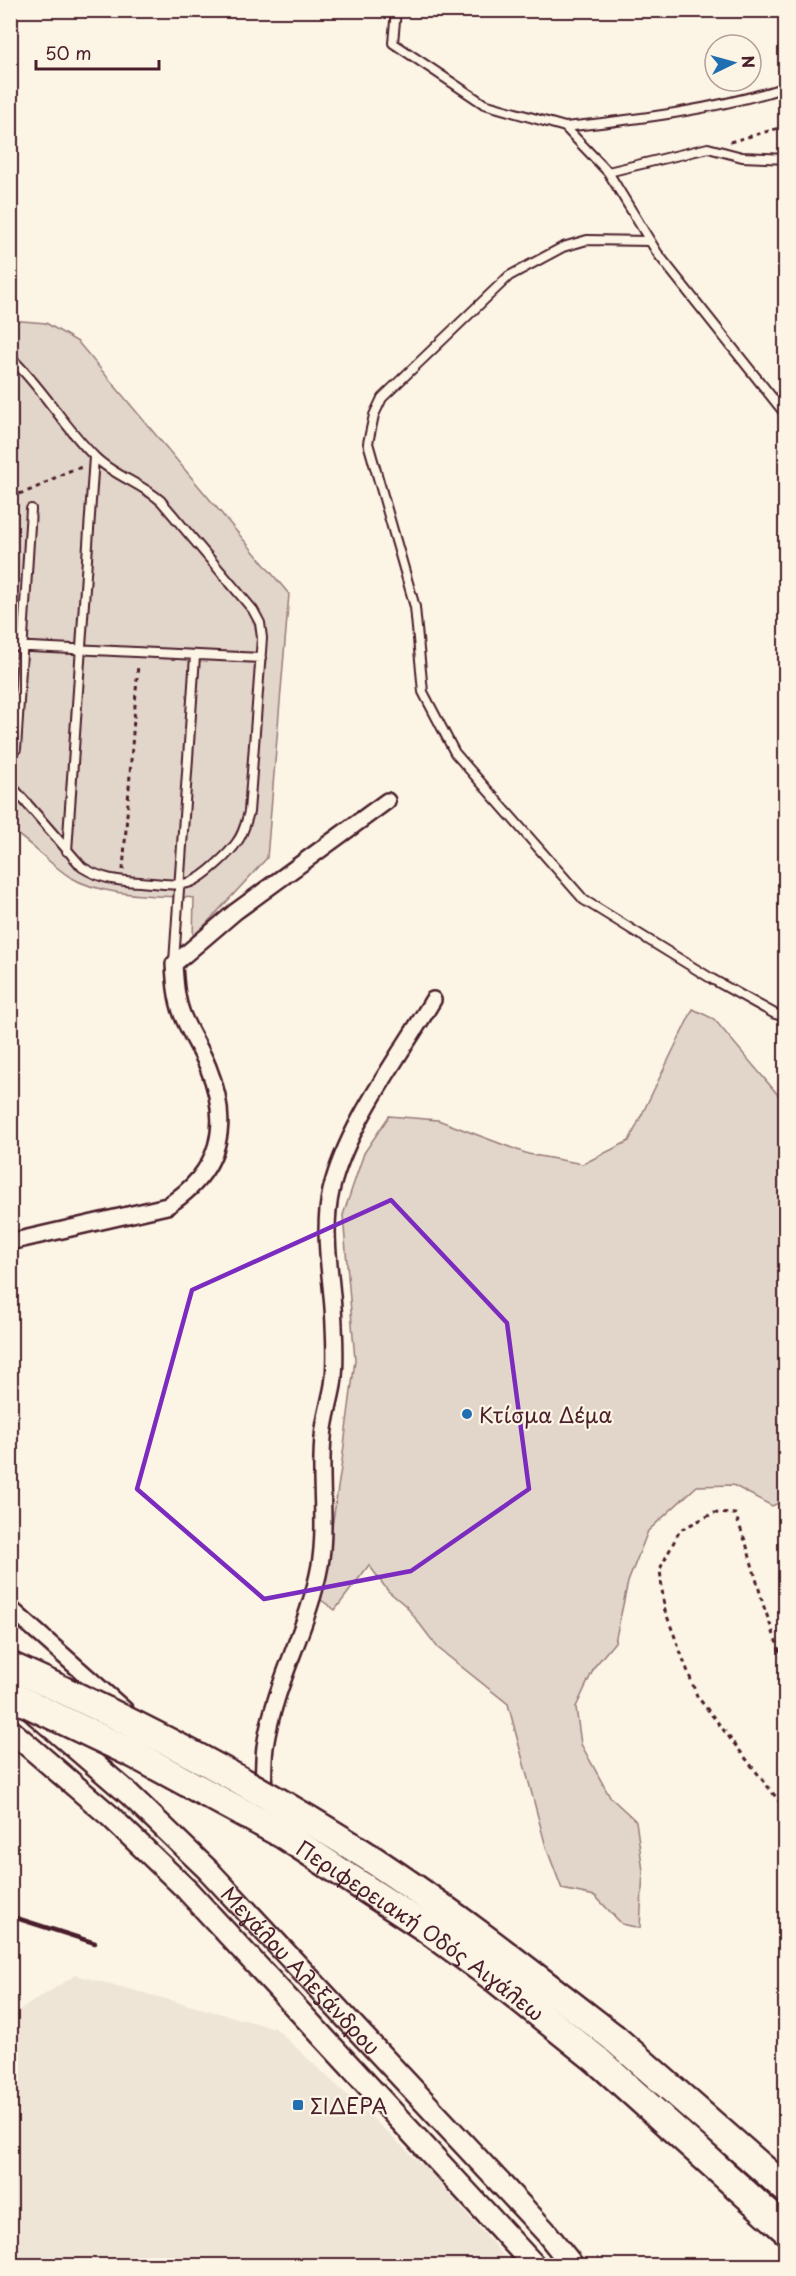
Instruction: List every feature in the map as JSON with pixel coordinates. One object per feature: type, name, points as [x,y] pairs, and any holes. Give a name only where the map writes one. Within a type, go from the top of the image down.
[{"type":"highway","name":"Περιφερειακή Οδός Αιγάλεω","points":[[10,1666],[146,1729],[297,1813],[369,1858],[441,1907],[614,2038],[786,2189]]},
{"type":"highway","name":"Περιφερειακή Οδός Αιγάλεω","points":[[10,1693],[134,1754],[284,1835],[426,1928],[496,1979],[596,2060],[786,2230]]},
{"type":"main road","name":"Μεγάλου Αλεξάνδρου","points":[[10,1693],[129,1794],[208,1870],[545,2231],[573,2265]]},
{"type":"main road","name":"Μεγάλου Αλεξάνδρου","points":[[10,1730],[110,1816],[187,1890],[535,2265]]},
{"type":"street","points":[[10,1242],[167,1206],[184,1196],[201,1177],[216,1151],[221,1129],[221,1110],[208,1066],[182,1013],[176,991],[174,964],[254,898],[387,801]]},
{"type":"street","points":[[10,1608],[262,1834],[265,1747],[274,1711],[314,1595],[320,1563],[324,1489],[323,1440],[335,1358],[326,1229],[331,1191],[343,1154],[358,1123],[433,1000]]},
{"type":"lane","points":[[396,10],[393,43],[484,104],[565,127],[624,121],[710,107],[786,87]]},
{"type":"lane","points":[[565,127],[608,172],[650,240],[786,415]]},
{"type":"lane","points":[[608,172],[708,148],[742,158],[786,159]]},
{"type":"lane","points":[[650,240],[587,240],[563,247],[510,276],[382,398],[368,443],[415,607],[423,692],[455,753],[584,900],[712,979],[775,1014],[786,1017]]},
{"type":"lane","points":[[10,357],[94,457],[115,473],[150,491],[161,501],[253,610],[260,623],[261,658],[249,812],[237,843],[191,882],[179,884],[123,881],[94,874],[82,867],[67,851],[10,784]]},
{"type":"lane","points":[[67,851],[94,457]]},
{"type":"lane","points":[[16,749],[31,509]]},
{"type":"lane","points":[[10,646],[261,658]]},
{"type":"lane","points":[[174,964],[195,656]]},
{"type":"path","points":[[708,148],[786,126]]},
{"type":"path","points":[[10,495],[31,492],[69,470],[93,467]]},
{"type":"path","points":[[123,881],[138,653]]},
{"type":"path","points":[[786,1669],[735,1514],[714,1513],[680,1530],[660,1569],[664,1608],[697,1696],[786,1810]]},
{"type":"highlighted area","points":[[391,1200],[507,1323],[529,1489],[411,1571],[264,1599],[137,1489],[192,1290]]},
{"type":"shaded area","points":[[10,320],[46,323],[78,342],[289,594],[267,858],[193,938],[194,898],[113,892],[83,884],[62,872],[11,830]]},
{"type":"shaded area","points":[[693,1009],[714,1019],[785,1103],[785,1500],[772,1506],[733,1485],[697,1486],[648,1531],[628,1582],[615,1642],[595,1666],[576,1707],[581,1744],[610,1797],[636,1821],[643,1871],[640,1928],[622,1924],[595,1896],[562,1889],[546,1847],[508,1704],[438,1648],[406,1606],[388,1591],[369,1565],[335,1610],[321,1600],[355,1360],[343,1215],[364,1153],[389,1116],[438,1120],[528,1154],[583,1164],[629,1141]]},
{"type":"shaded area","points":[[76,1975],[275,2028],[429,2171],[512,2265],[11,2265],[11,2015]]},
{"type":"railway","points":[[10,1916],[95,1943]]},
{"type":"place","name":"Κτίσμα Δέμα","points":[[467,1414]]},
{"type":"place","name":"ΣΙΔΕΡΑ","points":[[298,2105]]}]
